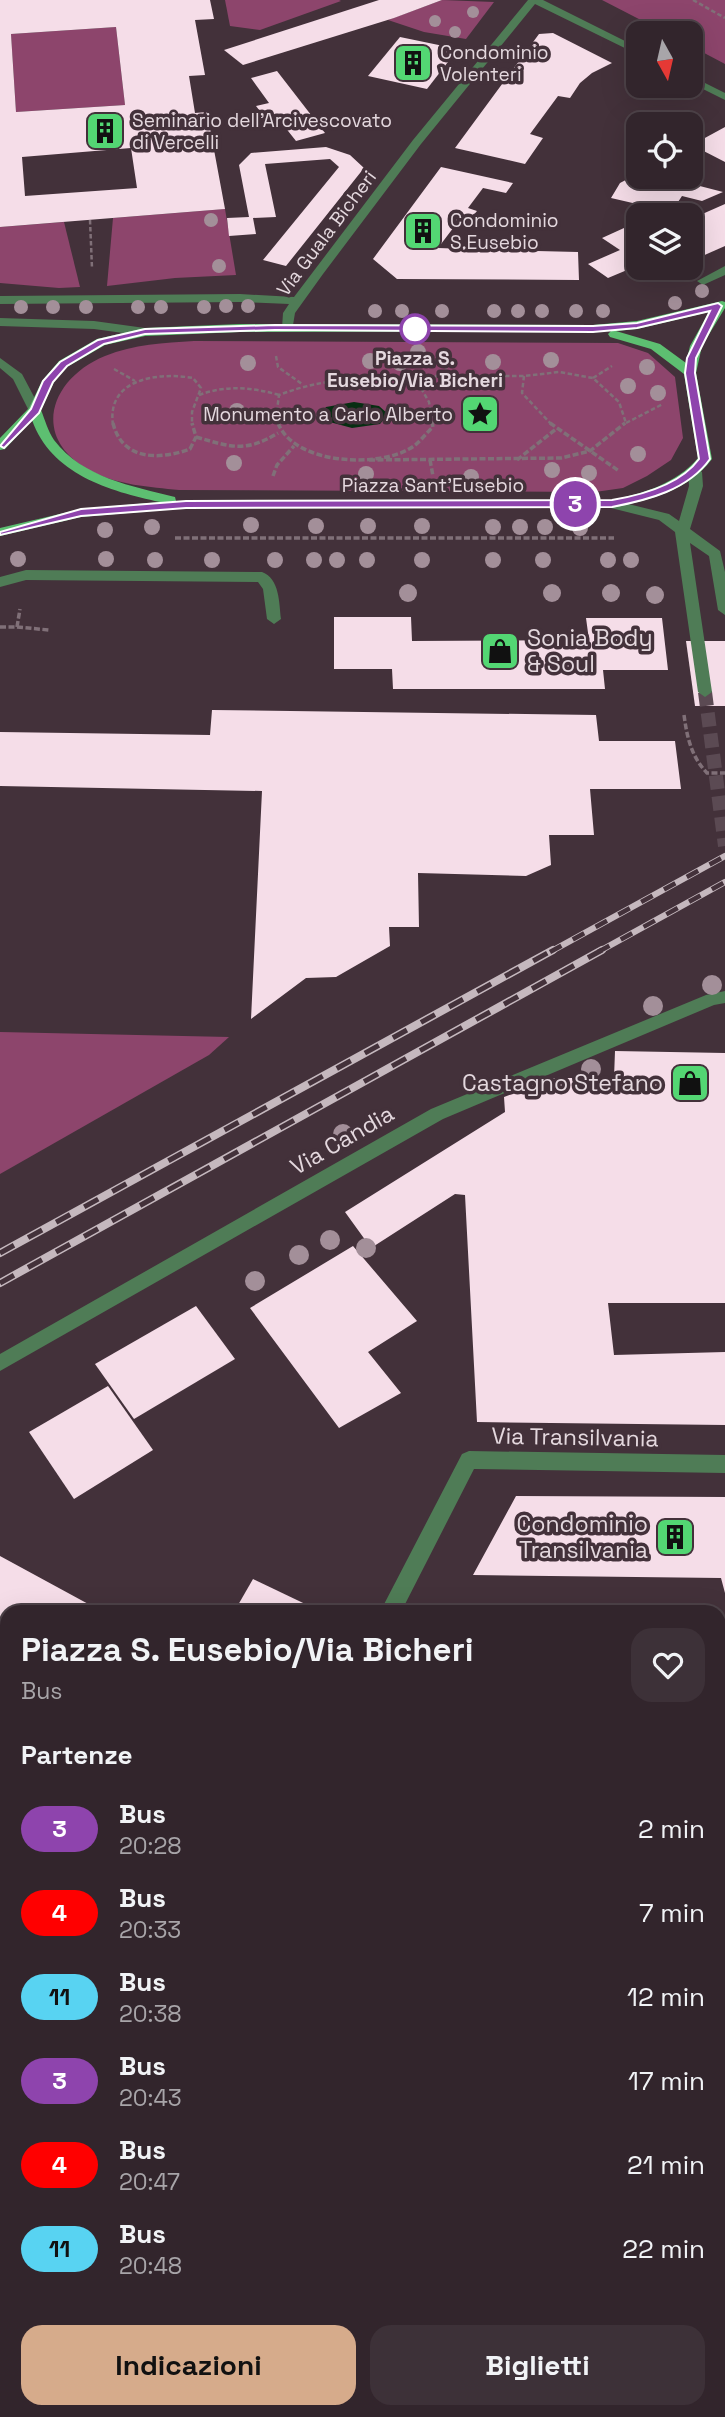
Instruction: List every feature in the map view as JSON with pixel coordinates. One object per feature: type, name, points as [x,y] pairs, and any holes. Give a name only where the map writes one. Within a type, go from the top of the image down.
[{"type":"main road","points":[[0,446],[35,410],[48,381],[63,364],[101,342],[145,331],[288,328],[593,329],[637,326],[721,305]]},
{"type":"main road","points":[[695,472],[705,459],[690,373],[696,346],[721,305]]},
{"type":"main road","points":[[593,329],[650,342],[667,351],[690,373]]},
{"type":"main road","name":"Piazza Sant'Eusebio","points":[[35,410],[47,439],[64,458],[125,490],[186,504]]},
{"type":"main road","name":"Piazza Sant'Eusebio","points":[[0,532],[81,513],[186,504],[612,504],[647,497],[695,472]]},
{"type":"street","points":[[534,0],[626,46]]},
{"type":"street","name":"Via Guala Bicheri","points":[[288,328],[289,313],[297,301],[417,142],[534,0]]},
{"type":"street","points":[[704,86],[725,97]]},
{"type":"street","points":[[703,281],[725,270]]},
{"type":"street","points":[[0,300],[240,298],[297,301]]},
{"type":"street","points":[[97,299],[112,327]]},
{"type":"street","points":[[0,322],[145,331]]},
{"type":"street","name":"Piazza Sant'Eusebio","points":[[0,362],[18,377],[35,410]]},
{"type":"street","points":[[695,472],[696,486],[682,533],[705,692]]},
{"type":"street","points":[[612,504],[664,517],[682,533],[715,554],[725,610]]},
{"type":"street","points":[[0,582],[26,575],[261,577],[270,588],[274,619]]},
{"type":"street","name":"Via Candia","points":[[0,1363],[437,1114],[712,999],[725,997]]},
{"type":"street","name":"Via Transilvania","points":[[394,1605],[469,1461],[725,1464]]},
{"type":"path","points":[[693,0],[725,18]]},
{"type":"path","points":[[90,220],[93,273]]},
{"type":"path","points":[[276,355],[278,367],[303,384]]},
{"type":"path","points":[[198,396],[234,387],[259,388],[279,395],[303,384],[341,377],[524,376],[559,372],[593,378],[619,402],[626,423]]},
{"type":"path","points":[[196,437],[190,449],[171,456],[142,455],[124,446],[113,429],[110,412],[118,394],[135,382],[172,374],[193,378],[201,387],[189,426],[196,437],[228,446],[258,445],[278,433]]},
{"type":"path","points":[[369,460],[408,451],[433,426],[429,402],[414,376]]},
{"type":"path","points":[[524,376],[522,393],[533,409],[556,429],[621,472]]},
{"type":"path","points":[[279,395],[273,413],[278,433],[294,446],[326,458],[369,460],[561,458],[590,451],[626,423],[665,404]]},
{"type":"path","points":[[517,460],[556,429]]},
{"type":"path","points":[[269,487],[277,465],[294,446]]},
{"type":"path","points":[[171,538],[618,538]]},
{"type":"path","points":[[18,627],[20,609]]},
{"type":"path","points":[[0,627],[48,630]]},
{"type":"path","points":[[682,706],[687,739],[696,762],[707,773],[725,774]]},
{"type":"shaded area","points":[[225,0],[341,1],[260,30],[230,26]]},
{"type":"shaded area","points":[[442,0],[494,2],[466,39],[424,32],[388,20]]},
{"type":"shaded area","points":[[602,0],[725,0],[725,64],[704,53],[704,21],[643,21]]},
{"type":"shaded area","points":[[116,27],[125,105],[16,112],[11,34]]},
{"type":"shaded area","points":[[225,209],[236,275],[175,278],[107,286],[113,218]]},
{"type":"shaded area","points":[[64,222],[80,287],[0,283],[0,227]]},
{"type":"shaded area","points":[[194,341],[618,343],[648,353],[675,377],[683,438],[671,460],[647,476],[623,488],[595,492],[179,490],[134,485],[101,476],[72,458],[60,443],[54,427],[54,410],[60,394],[71,379],[86,366],[116,352],[149,345]]},
{"type":"shaded area","points":[[354,402],[379,406],[388,414],[380,424],[352,428],[326,421],[321,414],[326,407]]},
{"type":"shaded area","points":[[0,1032],[229,1037],[209,1055],[0,1174]]},
{"type":"building","name":"Seminario dell'Arcivescovato di Vercelli","points":[[0,0],[210,0],[214,19],[195,20],[205,75],[189,76],[195,113],[207,112],[225,209],[0,227]],"holes":[[[116,27],[125,105],[16,112],[11,34]],[[131,148],[137,188],[25,196],[22,157]]]},
{"type":"building","points":[[379,0],[442,0],[394,18],[243,65],[224,50]]},
{"type":"building","points":[[553,33],[612,63],[592,73],[580,83],[570,98],[558,96],[530,134],[543,138],[525,164],[455,148],[539,34]]},
{"type":"building","name":"Condominio Volenteri","points":[[400,37],[458,49],[427,89],[368,76]]},
{"type":"building","points":[[277,71],[325,133],[296,141],[277,117],[266,119],[256,106],[269,103],[251,78]]},
{"type":"building","points":[[725,127],[725,162],[703,151],[703,139]]},
{"type":"building","points":[[326,147],[350,155],[364,168],[286,266],[263,260],[339,167],[330,159],[265,164],[276,217],[253,218],[256,234],[229,236],[227,218],[249,217],[239,165],[251,153]]},
{"type":"building","name":"Condominio S.Eusebio","points":[[441,167],[513,183],[506,193],[483,188],[468,208],[477,211],[471,218],[463,215],[438,248],[523,251],[522,244],[537,243],[537,251],[578,252],[579,280],[397,279],[373,259]]},
{"type":"building","points":[[626,180],[626,189],[703,189],[703,187],[723,192],[702,201],[682,196],[677,203],[633,203],[611,198],[620,183]]},
{"type":"building","points":[[725,204],[725,246],[703,256],[703,214]]},
{"type":"building","points":[[626,227],[626,270],[608,278],[588,264],[620,250],[602,238]]},
{"type":"building","points":[[334,617],[411,617],[412,641],[589,640],[586,618],[662,618],[668,670],[603,670],[605,689],[393,689],[392,669],[334,669]]},
{"type":"building","points":[[686,641],[725,641],[725,706],[695,706]]},
{"type":"building","points":[[212,710],[596,715],[599,741],[675,741],[681,789],[590,789],[594,835],[549,835],[551,865],[526,876],[418,873],[419,927],[389,927],[390,946],[336,977],[306,978],[251,1019],[262,791],[0,786],[0,732],[210,735]]},
{"type":"building","points":[[615,1051],[725,1053],[725,1303],[608,1303],[614,1355],[725,1352],[725,1425],[477,1422],[465,1195],[455,1194],[371,1248],[345,1212],[505,1112],[504,1097],[552,1078],[614,1078]]},
{"type":"building","points":[[353,1246],[417,1321],[368,1352],[401,1393],[339,1428],[250,1308]]},
{"type":"building","points":[[196,1306],[235,1359],[134,1419],[95,1364]]},
{"type":"building","points":[[108,1386],[153,1450],[74,1499],[29,1432]]},
{"type":"building","points":[[516,1496],[725,1497],[725,1593],[721,1578],[473,1575]]},
{"type":"building","points":[[0,1556],[90,1605],[0,1605]]},
{"type":"building","points":[[253,1579],[307,1605],[238,1605]]},
{"type":"tunnel","points":[[705,692],[725,846]]},
{"type":"railway","points":[[550,952],[725,856]]},
{"type":"railway","points":[[598,952],[725,882]]},
{"type":"railway","points":[[0,1253],[553,950]]},
{"type":"railway","points":[[0,1283],[602,950]]},
{"type":"bus line","name":"3","points":[[0,446],[35,410],[48,381],[63,364],[101,342],[145,331],[240,328],[593,329],[637,326],[718,306],[696,346],[690,373],[705,459],[695,472],[647,497],[612,504],[186,504],[81,513],[46,519],[0,532]]},
{"type":"place","name":"Condominio Volenteri","points":[[413,63]]},
{"type":"place","name":"Seminario dell'Arcivescovato di Vercelli","points":[[105,131]]},
{"type":"place","name":"Condominio S.Eusebio","points":[[423,231]]},
{"type":"place","name":"Piazza S. Eusebio/Via Bicheri","points":[[415,329]]},
{"type":"place","name":"Monumento a Carlo Alberto","points":[[480,414]]},
{"type":"place","name":"Sonia Body & Soul","points":[[500,651]]},
{"type":"place","name":"Castagno Stefano","points":[[690,1083]]},
{"type":"place","name":"Condominio Transilvania","points":[[675,1537]]}]
